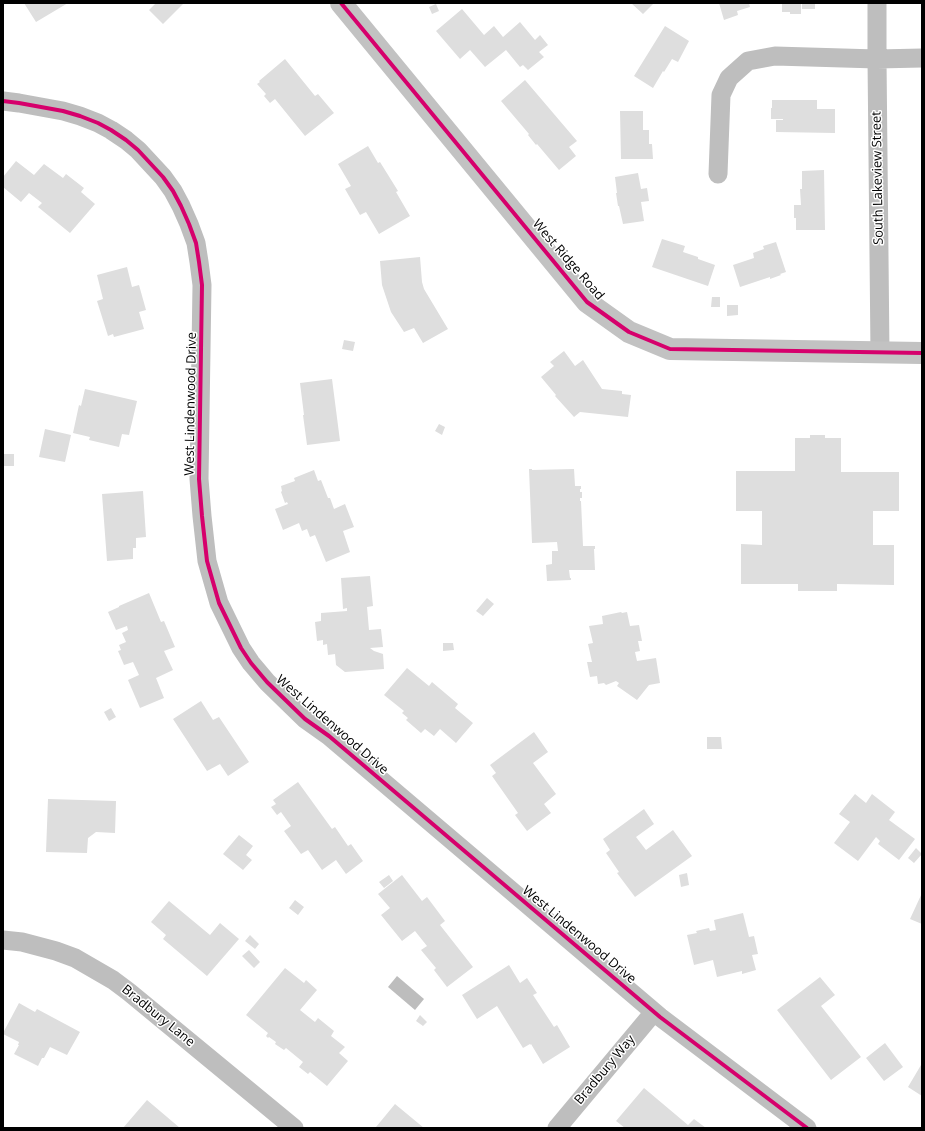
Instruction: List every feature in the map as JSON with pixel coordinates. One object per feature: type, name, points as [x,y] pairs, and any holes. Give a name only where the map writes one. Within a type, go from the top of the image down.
[{"type":"street","name":"West Ridge Road","points":[[341,3],[588,302],[629,332],[670,349],[922,353]]},
{"type":"street","name":"South Lakeview Street","points":[[877,3],[880,353]]},
{"type":"street","points":[[718,174],[722,95],[730,78],[748,61],[775,56],[877,59],[922,58]]},
{"type":"street","name":"West Lindenwood Drive","points":[[3,101],[62,111],[80,116],[98,122],[116,133],[138,150],[163,177],[173,191],[189,224],[196,243],[200,262],[202,285],[200,479],[207,561],[219,603],[241,648],[251,663],[267,682],[305,719],[329,736],[654,1012],[807,1128]]},
{"type":"street","name":"Bradbury Lane","points":[[3,940],[22,942],[56,951],[75,958],[113,980],[294,1128]]},
{"type":"street","name":"Bradbury Way","points":[[557,1128],[654,1012]]},
{"type":"shaded area","points":[[397,976],[424,999],[415,1010],[388,987]]},
{"type":"building","points":[[24,3],[68,3],[36,22]]},
{"type":"building","points":[[156,3],[184,3],[163,24],[149,10]]},
{"type":"building","points":[[631,3],[654,3],[643,14]]},
{"type":"building","points":[[719,3],[749,3],[750,7],[737,11],[738,15],[724,20]]},
{"type":"building","points":[[782,3],[801,3],[801,14],[782,12]]},
{"type":"building","points":[[802,3],[815,3],[815,9],[802,9]]},
{"type":"building","points":[[436,4],[439,11],[432,14],[429,7]]},
{"type":"building","points":[[462,9],[484,35],[494,26],[503,37],[520,22],[535,40],[540,35],[548,45],[539,52],[544,57],[528,70],[523,65],[520,67],[506,50],[485,67],[470,50],[460,59],[436,31]]},
{"type":"building","points":[[665,26],[689,41],[678,62],[672,59],[653,88],[634,76]]},
{"type":"building","points":[[285,59],[315,96],[318,94],[334,113],[305,136],[275,99],[270,103],[264,96],[266,94],[257,84]]},
{"type":"building","points":[[525,80],[577,141],[569,147],[576,156],[559,170],[537,144],[536,145],[528,135],[529,134],[501,101]]},
{"type":"building","points":[[772,100],[817,100],[817,109],[835,109],[835,133],[776,132],[776,120],[783,119],[771,119]]},
{"type":"building","points":[[620,111],[643,111],[643,130],[649,130],[649,144],[652,144],[653,159],[621,159]]},
{"type":"building","points":[[368,146],[398,191],[396,192],[410,216],[379,234],[366,212],[360,215],[345,189],[351,186],[338,164]]},
{"type":"building","points":[[16,161],[34,175],[44,164],[63,178],[66,174],[84,188],[81,192],[95,204],[70,233],[38,207],[42,203],[29,193],[21,202],[3,187],[3,177]]},
{"type":"building","points":[[824,170],[825,230],[796,230],[794,205],[801,205],[800,189],[802,189],[802,171]]},
{"type":"building","points":[[638,173],[641,189],[647,188],[649,201],[641,202],[644,221],[623,224],[618,206],[615,177]]},
{"type":"building","points":[[662,239],[685,246],[683,252],[715,265],[708,286],[652,267]]},
{"type":"building","points":[[776,242],[786,272],[770,279],[770,277],[740,287],[733,265],[754,258],[753,253],[764,249],[763,246]]},
{"type":"building","points":[[420,257],[424,289],[448,329],[423,343],[414,328],[404,332],[391,312],[382,285],[380,261]]},
{"type":"building","points":[[127,267],[132,287],[139,285],[146,310],[139,312],[144,329],[114,337],[113,334],[108,336],[97,301],[103,299],[97,275]]},
{"type":"building","points":[[712,297],[720,297],[720,307],[711,307]]},
{"type":"building","points":[[727,305],[738,305],[738,315],[727,316]]},
{"type":"building","points":[[344,340],[355,342],[353,351],[342,349]]},
{"type":"building","points":[[564,351],[575,366],[583,360],[602,389],[622,391],[622,394],[631,395],[628,417],[580,412],[574,417],[555,396],[556,395],[541,377],[554,366],[550,362]]},
{"type":"building","points":[[332,379],[340,441],[307,445],[300,383]]},
{"type":"building","points":[[85,389],[137,401],[129,435],[122,434],[119,447],[89,440],[90,437],[73,433],[79,405],[81,406]]},
{"type":"building","points":[[439,424],[445,427],[442,435],[435,431]]},
{"type":"building","points":[[45,429],[71,435],[65,462],[39,457]]},
{"type":"building","points":[[810,435],[825,435],[825,438],[841,438],[841,472],[899,472],[899,511],[873,511],[873,545],[894,545],[894,585],[837,584],[837,591],[798,591],[798,584],[741,584],[741,544],[762,545],[762,511],[736,511],[736,471],[795,471],[795,438],[810,438]]},
{"type":"building","points":[[3,454],[14,454],[14,466],[3,466]]},
{"type":"building","points":[[529,469],[574,469],[575,486],[581,486],[580,492],[582,492],[582,498],[580,498],[580,501],[583,546],[595,546],[595,570],[569,570],[571,580],[547,581],[546,565],[552,564],[552,551],[558,551],[557,542],[532,543]]},
{"type":"building","points":[[314,470],[318,481],[321,480],[334,509],[345,504],[354,527],[343,531],[350,552],[326,562],[315,535],[310,537],[307,529],[302,531],[299,523],[283,530],[275,509],[288,504],[287,502],[285,503],[281,492],[281,486],[295,481],[294,478]]},
{"type":"building","points":[[143,491],[146,537],[136,538],[136,548],[133,548],[133,559],[107,561],[102,494]]},
{"type":"building","points":[[370,576],[373,606],[367,607],[369,630],[381,629],[383,647],[370,648],[383,654],[384,669],[345,672],[336,665],[335,654],[328,655],[327,644],[323,645],[323,640],[317,641],[315,622],[321,621],[321,613],[347,611],[347,608],[343,609],[341,578]]},
{"type":"building","points":[[149,593],[161,622],[164,621],[175,647],[164,651],[173,670],[156,678],[164,698],[140,708],[128,680],[139,675],[133,662],[124,665],[118,651],[121,650],[119,645],[126,642],[122,633],[128,630],[127,626],[116,630],[108,612]]},
{"type":"building","points":[[487,598],[494,604],[483,616],[476,611]]},
{"type":"building","points":[[627,612],[630,626],[639,625],[642,641],[638,641],[640,651],[635,652],[637,661],[656,658],[660,683],[649,685],[637,700],[617,686],[619,683],[616,681],[606,685],[604,683],[598,684],[597,676],[590,677],[587,662],[592,662],[588,644],[593,643],[589,626],[603,624],[602,616]]},
{"type":"building","points":[[443,643],[453,643],[454,650],[443,651]]},
{"type":"building","points":[[407,668],[429,686],[432,682],[458,704],[455,708],[473,723],[456,743],[440,729],[434,736],[425,729],[421,733],[406,720],[408,718],[402,713],[404,711],[384,695]]},
{"type":"building","points":[[201,701],[213,720],[219,717],[249,762],[228,776],[220,764],[207,771],[173,719]]},
{"type":"building","points":[[111,708],[116,717],[109,721],[104,712]]},
{"type":"building","points":[[534,732],[548,752],[533,763],[556,794],[544,804],[551,813],[527,831],[515,815],[518,813],[492,776],[496,773],[490,765]]},
{"type":"building","points":[[707,737],[721,737],[722,749],[707,749]]},
{"type":"building","points":[[298,782],[332,829],[335,827],[348,846],[351,844],[363,861],[346,874],[336,860],[322,870],[308,850],[301,854],[284,831],[291,826],[281,812],[277,815],[271,807],[276,804],[273,800]]},
{"type":"building","points":[[855,794],[866,803],[872,794],[895,812],[889,820],[915,839],[899,860],[878,844],[880,841],[876,837],[858,861],[834,843],[850,822],[839,814]]},
{"type":"building","points":[[48,799],[116,801],[115,833],[96,832],[88,838],[87,853],[46,852]]},
{"type":"building","points":[[644,809],[654,824],[636,837],[646,850],[673,830],[692,856],[635,897],[617,873],[619,872],[606,853],[610,850],[603,839]]},
{"type":"building","points":[[239,835],[253,846],[246,855],[252,860],[243,870],[223,854]]},
{"type":"building","points":[[916,848],[922,854],[914,863],[908,858]]},
{"type":"building","points":[[687,873],[689,885],[681,887],[679,875]]},
{"type":"building","points":[[389,875],[393,881],[384,888],[379,882]]},
{"type":"building","points":[[402,875],[422,901],[427,897],[445,921],[440,925],[473,967],[447,987],[434,970],[436,968],[421,950],[427,946],[415,931],[402,941],[381,915],[390,908],[378,894]]},
{"type":"building","points":[[922,893],[922,924],[910,919]]},
{"type":"building","points":[[295,900],[304,907],[298,915],[289,908]]},
{"type":"building","points":[[169,901],[210,935],[220,923],[239,939],[207,976],[163,939],[166,935],[151,922]]},
{"type":"building","points":[[743,913],[749,937],[754,936],[758,954],[752,955],[756,970],[742,974],[742,971],[717,977],[713,960],[694,965],[687,935],[709,928],[710,931],[716,930],[714,920]]},
{"type":"building","points":[[250,935],[259,944],[255,949],[245,941]]},
{"type":"building","points":[[249,950],[260,962],[254,968],[242,956]]},
{"type":"building","points":[[509,965],[520,983],[527,978],[537,993],[533,995],[554,1027],[557,1025],[570,1047],[543,1064],[531,1044],[523,1048],[497,1006],[477,1019],[462,995]]},
{"type":"building","points":[[285,968],[304,983],[306,980],[317,990],[300,1010],[315,1022],[318,1018],[334,1031],[331,1036],[345,1047],[339,1053],[348,1061],[327,1086],[310,1072],[308,1074],[299,1067],[303,1062],[286,1048],[284,1050],[275,1044],[276,1042],[266,1036],[268,1033],[246,1015]]},
{"type":"building","points":[[820,977],[835,995],[821,1006],[861,1057],[831,1080],[777,1010]]},
{"type":"building","points":[[19,1003],[35,1012],[37,1009],[80,1032],[67,1055],[50,1047],[38,1066],[14,1054],[19,1042],[3,1033]]},
{"type":"building","points":[[420,1015],[427,1022],[423,1026],[416,1021]]},
{"type":"building","points":[[885,1043],[903,1067],[884,1081],[866,1058]]},
{"type":"building","points":[[921,1065],[922,1066],[922,1096],[908,1087]]},
{"type":"building","points":[[644,1088],[688,1125],[694,1119],[706,1128],[625,1128],[616,1121]]},
{"type":"building","points":[[147,1100],[180,1128],[123,1128]]},
{"type":"building","points":[[395,1104],[424,1128],[377,1128],[376,1127]]},
{"type":"cycle path","points":[[341,3],[587,302],[629,332],[670,349],[922,353]]},
{"type":"cycle path","points":[[3,101],[63,111],[98,123],[111,130],[138,150],[163,177],[173,191],[189,224],[196,243],[202,285],[199,479],[207,561],[219,603],[241,648],[251,663],[267,682],[305,719],[329,736],[660,1017],[807,1128]]}]
